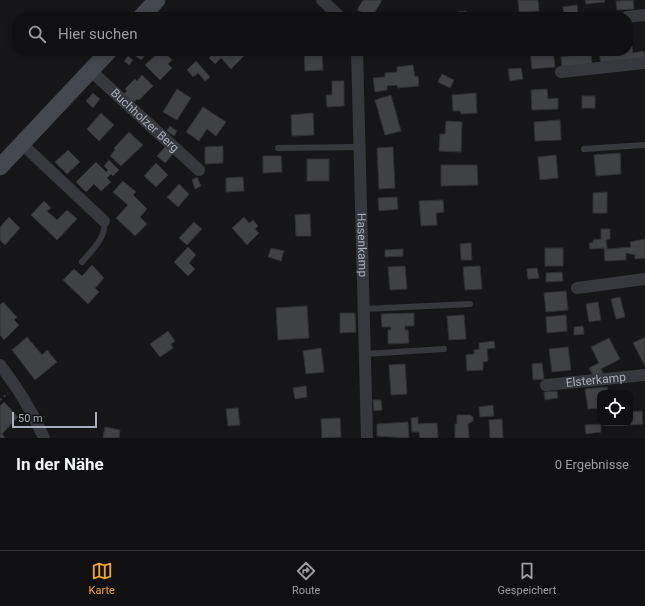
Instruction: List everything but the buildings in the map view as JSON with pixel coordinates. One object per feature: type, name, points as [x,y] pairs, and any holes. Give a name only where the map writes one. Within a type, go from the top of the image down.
[{"type":"main road","points":[[146,12],[157,0]]},
{"type":"main road","points":[[5,163],[105,56]]},
{"type":"street","points":[[328,2],[336,12]]},
{"type":"street","points":[[633,16],[645,15]]},
{"type":"street","name":"Hasenkamp","points":[[357,56],[367,438]]},
{"type":"street","points":[[561,72],[645,63]]},
{"type":"street","name":"Buchholzer Berg","points":[[91,71],[199,170]]},
{"type":"street","points":[[22,144],[104,221]]},
{"type":"street","points":[[577,288],[645,279]]},
{"type":"street","points":[[0,365],[16,386],[34,415],[44,438]]},
{"type":"street","name":"Elsterkamp","points":[[546,385],[645,376]]},
{"type":"lane","points":[[584,149],[645,145]]},
{"type":"lane","points":[[278,148],[359,147]]},
{"type":"lane","points":[[82,262],[103,236],[106,228],[104,221]]},
{"type":"lane","points":[[364,309],[470,304]]},
{"type":"lane","points":[[365,354],[444,349]]}]
